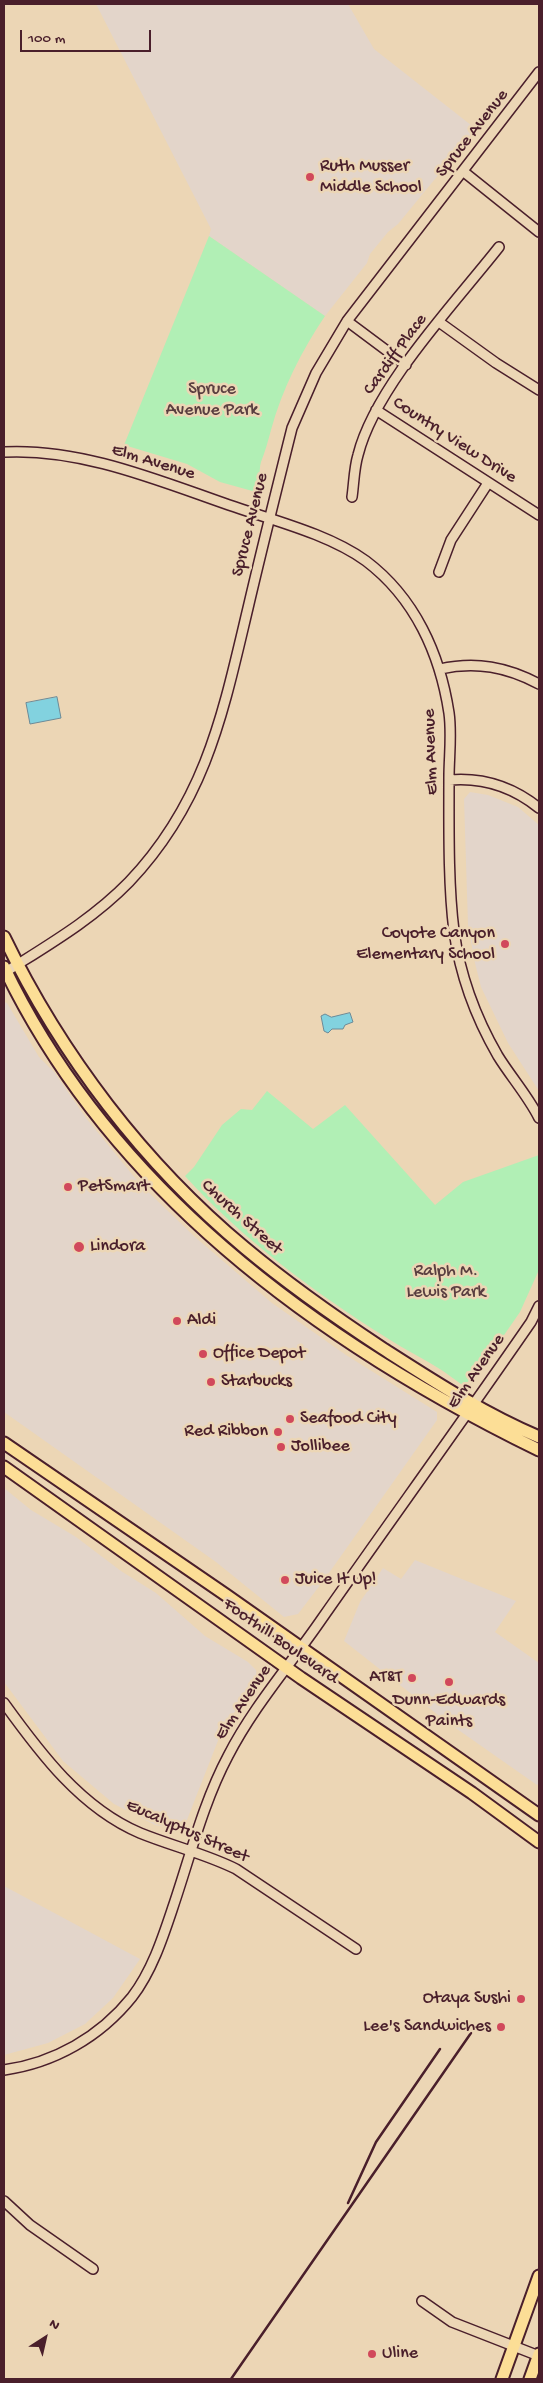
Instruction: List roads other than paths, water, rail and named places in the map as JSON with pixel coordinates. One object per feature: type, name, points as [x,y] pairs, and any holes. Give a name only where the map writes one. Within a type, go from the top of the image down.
[{"type":"main road","name":"Church Street","points":[[4,938],[17,965],[58,1035],[97,1091],[170,1177],[245,1248],[297,1289],[471,1409],[539,1450]]},
{"type":"main road","name":"Church Street","points":[[4,971],[57,1059],[92,1108],[160,1186],[231,1254],[277,1292],[332,1332],[398,1374],[471,1409],[539,1437]]},
{"type":"main road","points":[[160,1186],[170,1177]]},
{"type":"main road","name":"Foothill Boulevard","points":[[4,1443],[539,1815]]},
{"type":"main road","name":"Foothill Boulevard","points":[[4,1467],[287,1668],[472,1793],[539,1842]]},
{"type":"main road","points":[[502,2379],[539,2276]]},
{"type":"main road","points":[[530,2379],[539,2355]]},
{"type":"street","name":"Spruce Avenue","points":[[4,971],[71,932],[104,906],[149,858],[184,808],[214,743],[292,428],[300,406],[316,373],[347,322],[539,72]]},
{"type":"street","points":[[464,172],[539,232]]},
{"type":"street","name":"Cardiff Place","points":[[352,497],[358,455],[376,410],[406,365],[499,248]]},
{"type":"street","points":[[347,322],[406,365]]},
{"type":"street","points":[[439,322],[496,362],[538,386]]},
{"type":"street","name":"Country View Drive","points":[[376,410],[539,515]]},
{"type":"street","name":"Elm Avenue","points":[[4,452],[40,453],[83,458],[176,486],[336,544],[365,561],[394,586],[411,609],[429,640],[440,669],[450,716],[449,780],[454,931],[467,988],[481,1023],[499,1057],[539,1118]]},
{"type":"street","points":[[439,572],[451,540],[488,483]]},
{"type":"street","points":[[440,669],[477,664],[500,668],[539,684]]},
{"type":"street","points":[[449,780],[478,780],[495,784],[518,792],[539,808]]},
{"type":"street","name":"Elm Avenue","points":[[4,2070],[35,2064],[79,2044],[104,2026],[132,1996],[150,1965],[165,1930],[191,1852],[227,1757],[244,1728],[471,1409],[531,1322],[539,1306]]},
{"type":"street","name":"Eucalyptus Street","points":[[4,1703],[42,1755],[71,1785],[102,1810],[138,1832],[221,1861],[236,1869],[356,1949]]},
{"type":"street","points":[[4,2201],[30,2224],[93,2268]]},
{"type":"street","points":[[422,2301],[452,2322],[539,2355]]},
{"type":"water","points":[[57,697],[61,718],[30,724],[26,703]]},
{"type":"water","points":[[350,1013],[353,1022],[345,1025],[343,1029],[332,1029],[328,1033],[324,1031],[321,1016],[325,1014],[331,1017]]},
{"type":"railway","points":[[231,2379],[471,2033]]},
{"type":"railway","points":[[348,2203],[376,2142],[440,2049]]},
{"type":"place","name":"Ruth Musser Middle School","points":[[310,177]]},
{"type":"place","name":"Coyote Canyon Elementary School","points":[[505,944]]},
{"type":"place","name":"PetSmart","points":[[68,1187]]},
{"type":"place","name":"Lindora","points":[[79,1247]]},
{"type":"place","name":"Aldi","points":[[177,1321]]},
{"type":"place","name":"Office Depot","points":[[203,1354]]},
{"type":"place","name":"Starbucks","points":[[211,1382]]},
{"type":"place","name":"Seafood City","points":[[290,1419]]},
{"type":"place","name":"Red Ribbon","points":[[278,1432]]},
{"type":"place","name":"Jollibee","points":[[281,1447]]},
{"type":"place","name":"Juice It Up!","points":[[285,1580]]},
{"type":"place","name":"AT&T","points":[[412,1678]]},
{"type":"place","name":"Dunn-Edwards Paints","points":[[449,1682]]},
{"type":"place","name":"Otaya Sushi","points":[[521,1999]]},
{"type":"place","name":"Lee's Sandwiches","points":[[501,2027]]},
{"type":"place","name":"Uline","points":[[372,2354]]},
{"type":"park label","name":"Spruce Avenue Park","points":[[212,400]]},
{"type":"park label","name":"Ralph M. Lewis Park","points":[[446,1282]]}]
